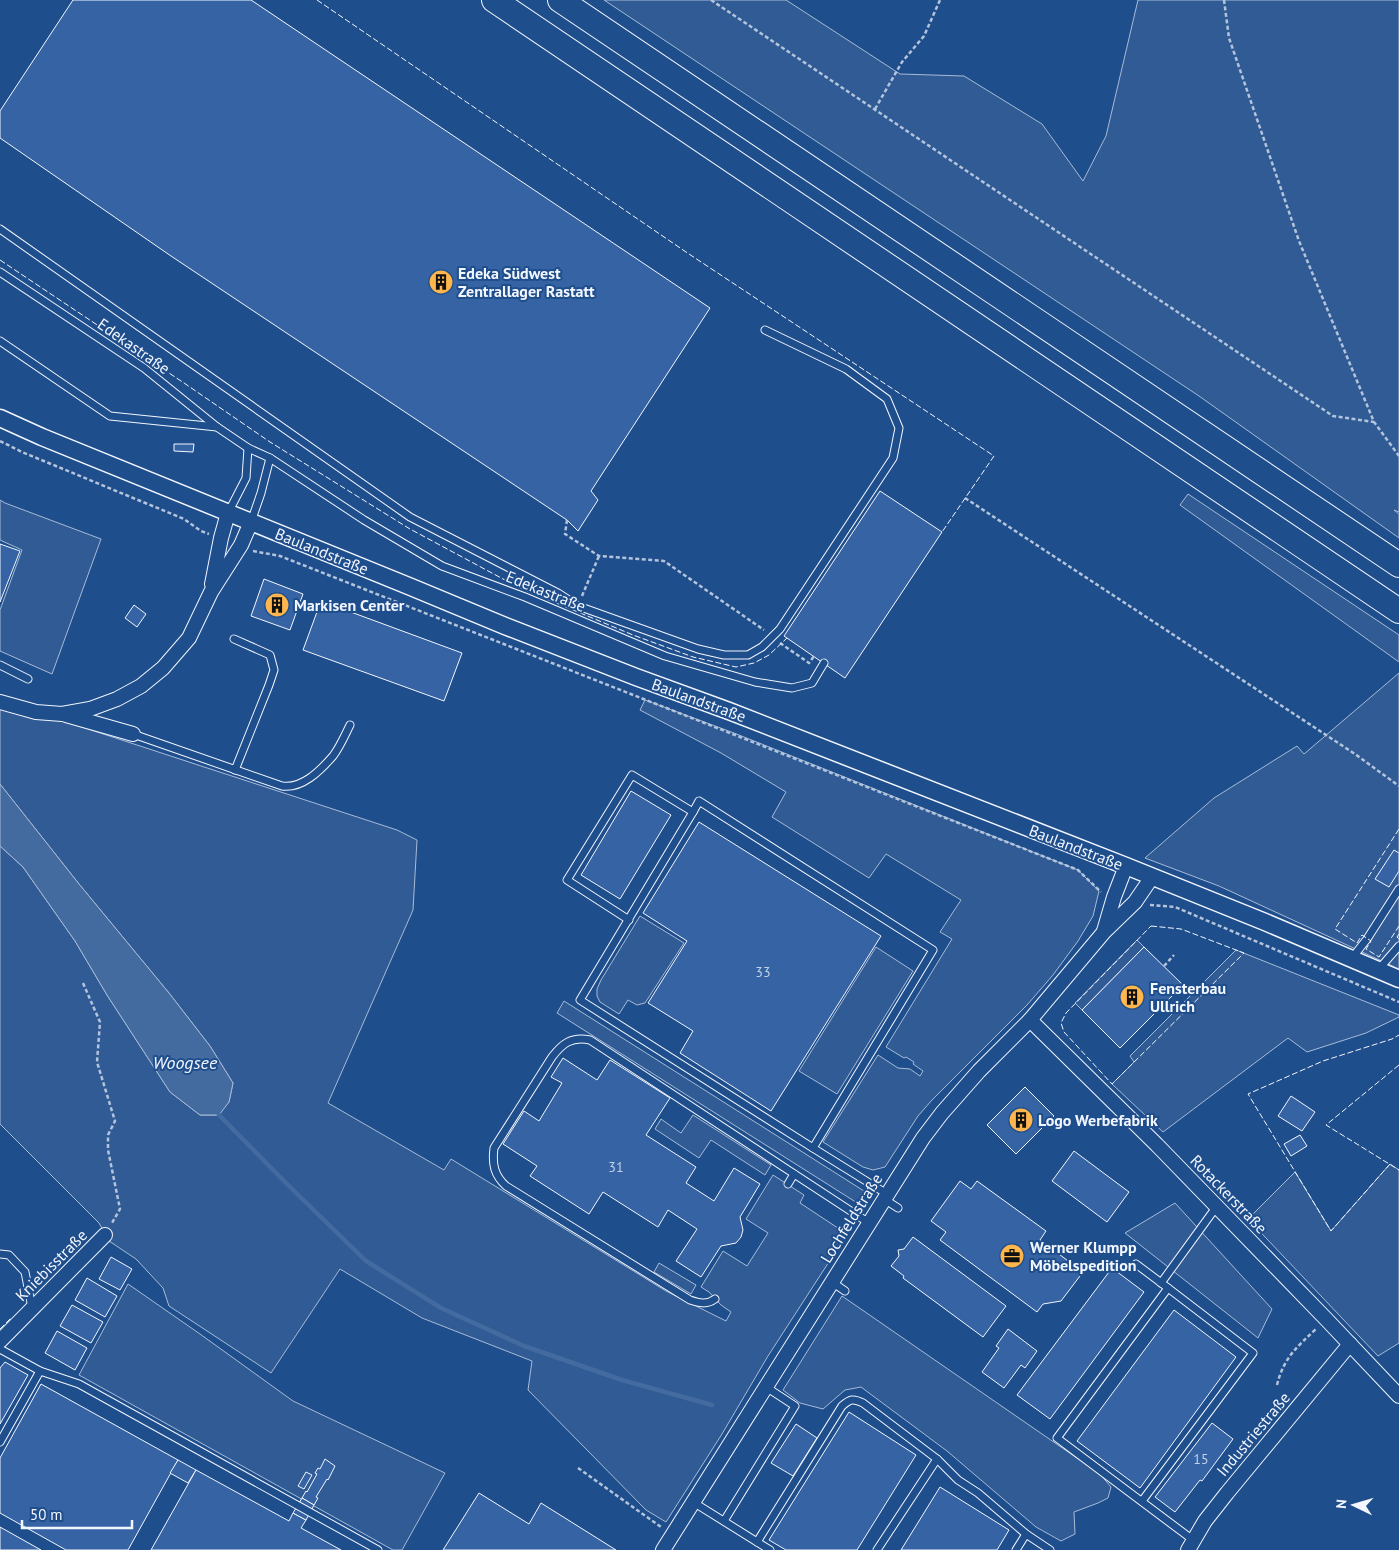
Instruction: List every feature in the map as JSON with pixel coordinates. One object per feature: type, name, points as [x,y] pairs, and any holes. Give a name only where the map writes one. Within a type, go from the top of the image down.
[{"type":"highway","points":[[494,0],[1399,611]]},
{"type":"highway","points":[[560,0],[1399,564]]},
{"type":"street","name":"Baulandstraße","points":[[0,418],[42,437],[505,626],[1152,876],[1399,979]]},
{"type":"street","points":[[211,592],[221,538],[228,513]]},
{"type":"street","points":[[62,714],[90,709],[117,699],[141,686],[163,668],[190,638],[211,592],[241,545],[251,522]]},
{"type":"street","points":[[0,702],[36,712],[62,714],[133,734]]},
{"type":"street","name":"Lochfeldstraße","points":[[1104,932],[1114,897],[1126,866]]},
{"type":"street","name":"Lochfeldstraße","points":[[663,1550],[923,1138],[979,1071],[1030,1020],[1104,932],[1135,902],[1152,876]]},
{"type":"street","name":"Rotackerstraße","points":[[1030,1020],[1157,1145],[1399,1396]]},
{"type":"street","name":"Kniebisstraße","points":[[0,1341],[105,1235]]},
{"type":"street","name":"Industriestraße","points":[[1191,1545],[1205,1522],[1227,1493],[1350,1344]]},
{"type":"lane","points":[[0,229],[410,517],[558,593],[578,606],[698,649],[724,656],[748,655],[762,647],[780,630],[893,458],[899,428],[887,399],[846,369],[765,330]]},
{"type":"lane","name":"Edekastraße","points":[[0,272],[144,368],[217,427],[248,448],[270,458],[364,520],[442,566],[525,597],[665,656],[755,682],[792,688],[812,683],[824,663]]},
{"type":"lane","points":[[0,341],[110,416],[217,427]]},
{"type":"lane","points":[[228,513],[246,478],[248,448]]},
{"type":"lane","points":[[251,522],[270,458]]},
{"type":"lane","points":[[234,639],[270,655],[274,670],[235,770]]},
{"type":"lane","points":[[0,666],[28,679]]},
{"type":"lane","points":[[133,734],[291,788],[304,783],[334,755],[350,725]]},
{"type":"lane","points":[[629,920],[567,880],[632,775],[693,812]]},
{"type":"lane","points":[[813,1148],[933,950],[700,801],[580,1000],[813,1148],[885,1196],[898,1208]]},
{"type":"lane","points":[[1352,958],[1367,939],[1399,889]]},
{"type":"lane","points":[[1378,970],[1399,946]]},
{"type":"lane","points":[[715,1299],[710,1302],[700,1303],[690,1300],[506,1186],[499,1179],[493,1160],[494,1148],[552,1057],[560,1047],[569,1041],[580,1038],[590,1040],[868,1223]]},
{"type":"lane","points":[[788,1184],[794,1174]]},
{"type":"lane","points":[[1161,1283],[1216,1206]]},
{"type":"lane","points":[[0,1254],[9,1255],[25,1272],[32,1308]]},
{"type":"lane","points":[[1136,1264],[1253,1353],[1142,1501]]},
{"type":"lane","points":[[832,1282],[845,1291]]},
{"type":"lane","points":[[1168,1288],[1057,1438],[1142,1501],[1191,1545]]},
{"type":"lane","points":[[0,1349],[40,1371],[80,1384],[378,1550]]},
{"type":"lane","points":[[0,1442],[40,1371]]},
{"type":"lane","points":[[724,1521],[795,1406],[766,1387]]},
{"type":"lane","points":[[757,1542],[842,1406],[848,1400],[855,1399],[937,1459],[958,1480],[978,1493],[1026,1534],[1050,1550]]},
{"type":"lane","points":[[877,1550],[937,1459]]},
{"type":"lane","points":[[693,1502],[770,1550]]},
{"type":"lane","points":[[1016,1550],[1026,1534]]},
{"type":"path","points":[[711,0],[1333,416],[1374,422]]},
{"type":"path","points":[[875,110],[902,62],[924,36],[940,0]]},
{"type":"path","points":[[1224,0],[1229,38],[1299,241],[1374,422],[1399,456]]},
{"type":"path","points":[[0,442],[184,519],[201,531],[209,534]]},
{"type":"path","points":[[965,498],[1355,754],[1399,786]]},
{"type":"path","points":[[567,520],[565,534],[599,556],[664,561],[809,663],[814,656]]},
{"type":"path","points":[[250,551],[280,556],[734,733],[1078,870],[1099,891],[1114,897]]},
{"type":"path","points":[[578,606],[599,556]]},
{"type":"path","points":[[1135,902],[1175,907],[1399,1002]]},
{"type":"path","points":[[1164,966],[1174,955]]},
{"type":"path","points":[[83,983],[100,1022],[97,1062],[115,1121],[108,1135],[108,1150],[120,1209],[105,1235]]},
{"type":"path","points":[[1277,1385],[1281,1370],[1291,1353],[1327,1320]]},
{"type":"path","points":[[578,1468],[673,1535]]},
{"type":"shaded area","points":[[604,0],[786,0],[900,74],[964,76],[1042,124],[1083,181],[1106,136],[1138,0],[1399,0],[1399,512],[1394,510],[1399,514],[1399,538],[1199,396]]},
{"type":"shaded area","points":[[1188,494],[1399,635],[1399,662],[1180,505]]},
{"type":"shaded area","points":[[0,500],[101,539],[52,674],[0,651],[0,610],[22,550],[0,540]]},
{"type":"shaded area","points":[[1399,673],[1399,969],[1219,886],[1145,858],[1214,798],[1297,746],[1304,754]]},
{"type":"shaded area","points":[[645,700],[734,733],[1078,870],[1099,891],[1093,916],[1078,941],[1053,975],[1027,1005],[918,1116],[885,1167],[873,1170],[863,1167],[823,1142],[878,1055],[898,1068],[910,1069],[920,1076],[923,1071],[913,1064],[914,1062],[886,1047],[952,939],[940,932],[961,900],[886,854],[869,878],[772,817],[786,792],[721,753],[640,710]]},
{"type":"shaded area","points":[[0,702],[36,712],[397,830],[417,840],[413,910],[328,1103],[444,1170],[451,1159],[666,1291],[726,1321],[731,1312],[701,1287],[723,1251],[747,1266],[768,1233],[746,1219],[773,1175],[804,1195],[800,1203],[847,1234],[768,1356],[722,1434],[666,1522],[646,1510],[528,1390],[532,1361],[422,1318],[340,1269],[271,1373],[169,1306],[163,1288],[136,1259],[109,1241],[99,1223],[0,1124],[0,846],[23,867],[75,941],[107,995],[170,1092],[200,1115],[218,1115],[229,1102],[233,1083],[210,1046],[169,993],[0,784]]},
{"type":"shaded area","points":[[640,916],[684,943],[645,1003],[637,1005],[628,1000],[619,1014],[600,1002],[597,996],[597,989]]},
{"type":"shaded area","points":[[1137,940],[1144,947],[1082,1010],[1075,1003]]},
{"type":"shaded area","points":[[876,947],[913,971],[837,1094],[799,1071]]},
{"type":"shaded area","points":[[1236,950],[1399,1015],[1399,1017],[1366,1033],[1307,1052],[1288,1038],[1163,1132],[1112,1084],[1134,1062],[1130,1056]]},
{"type":"shaded area","points":[[564,1001],[864,1191],[865,1196],[862,1206],[557,1013]]},
{"type":"shaded area","points":[[693,1115],[771,1165],[765,1175],[711,1140],[699,1158],[655,1129],[661,1119],[681,1133]]},
{"type":"shaded area","points":[[1390,1164],[1399,1170],[1399,1343],[1378,1356],[1248,1219],[1295,1172],[1331,1231]]},
{"type":"shaded area","points":[[1175,1203],[1272,1309],[1258,1338],[1125,1233]]},
{"type":"shaded area","points":[[659,1263],[696,1285],[691,1294],[654,1272]]},
{"type":"shaded area","points":[[128,1284],[293,1401],[445,1473],[402,1550],[393,1550],[79,1375]]},
{"type":"shaded area","points":[[842,1296],[1100,1474],[1111,1487],[1108,1498],[1074,1512],[1075,1534],[1061,1541],[1036,1527],[947,1451],[861,1387],[845,1390],[823,1409],[800,1403],[783,1390]]},
{"type":"water","name":"Woogsee","points":[[0,784],[210,1046],[233,1083],[229,1102],[219,1115],[200,1115],[170,1092],[107,995],[75,941],[23,867],[0,846]]},
{"type":"building","name":"Edeka Südwest Zentrallager Rastatt","points":[[73,0],[251,0],[710,308],[591,491],[598,500],[578,531],[567,520],[171,256],[0,138],[0,111]]},
{"type":"building","points":[[174,444],[194,444],[193,452],[174,451]]},
{"type":"building","points":[[880,491],[942,532],[845,678],[784,636]]},
{"type":"building","points":[[0,544],[20,551],[0,602]]},
{"type":"building","name":"Markisen Center","points":[[264,579],[303,594],[290,630],[251,616]]},
{"type":"building","points":[[321,601],[462,653],[444,701],[303,650]]},
{"type":"building","points":[[134,605],[146,614],[137,627],[125,618]]},
{"type":"building","points":[[631,791],[671,815],[620,899],[581,875]]},
{"type":"building","points":[[699,822],[881,936],[771,1111],[680,1053],[693,1031],[648,1003],[687,941],[643,913]]},
{"type":"building","points":[[1394,850],[1399,853],[1399,871],[1389,887],[1375,879]]},
{"type":"building","name":"Fensterbau Ullrich","points":[[1144,947],[1183,985],[1120,1048],[1082,1010]]},
{"type":"building","points":[[563,1058],[597,1080],[610,1060],[670,1098],[646,1135],[696,1167],[686,1183],[714,1201],[734,1168],[760,1184],[740,1217],[743,1230],[741,1237],[736,1243],[721,1246],[701,1277],[676,1261],[697,1229],[668,1210],[658,1227],[603,1192],[589,1214],[530,1176],[537,1166],[503,1144],[524,1111],[539,1121],[562,1083],[551,1077]]},
{"type":"building","name":"Logo Werbefabrik","points":[[1025,1087],[1054,1116],[1016,1154],[987,1125]]},
{"type":"building","points":[[1291,1096],[1315,1112],[1302,1131],[1278,1116]]},
{"type":"building","points":[[1300,1135],[1307,1146],[1291,1156],[1284,1144]]},
{"type":"building","points":[[1074,1151],[1129,1192],[1107,1222],[1052,1181]]},
{"type":"building","name":"Werner Klumpp Möbelspedition","points":[[960,1181],[971,1189],[977,1181],[1046,1231],[1040,1240],[1083,1272],[1061,1301],[1043,1304],[1037,1312],[940,1240],[946,1232],[931,1221]]},
{"type":"building","points":[[913,1237],[1006,1306],[983,1337],[903,1278],[904,1276],[891,1266],[899,1256],[898,1250],[904,1249]]},
{"type":"building","points":[[111,1257],[132,1269],[120,1290],[99,1279]]},
{"type":"building","points":[[1112,1268],[1144,1292],[1050,1419],[1017,1395]]},
{"type":"building","points":[[87,1278],[117,1296],[105,1317],[75,1300]]},
{"type":"building","points":[[72,1305],[103,1322],[91,1343],[60,1326]]},
{"type":"building","points":[[1174,1310],[1236,1357],[1140,1488],[1077,1441]]},
{"type":"building","points":[[1008,1329],[1037,1351],[1025,1368],[1021,1365],[1004,1388],[982,1372],[999,1348],[996,1346]]},
{"type":"building","points":[[57,1331],[87,1348],[75,1370],[45,1353]]},
{"type":"building","points":[[5,1362],[28,1375],[0,1424],[0,1368]]},
{"type":"building","points":[[41,1384],[178,1460],[128,1550],[66,1550],[0,1513],[0,1458]]},
{"type":"building","points":[[849,1412],[916,1455],[857,1550],[786,1550],[769,1540]]},
{"type":"building","points":[[1212,1423],[1233,1439],[1202,1481],[1200,1480],[1175,1512],[1155,1497]]},
{"type":"building","points":[[796,1424],[817,1438],[793,1476],[771,1463]]},
{"type":"building","points":[[325,1459],[335,1466],[316,1497],[318,1498],[314,1505],[302,1498],[317,1474],[315,1473],[318,1468],[320,1469]]},
{"type":"building","points":[[178,1460],[196,1470],[188,1483],[170,1473]]},
{"type":"building","points":[[196,1470],[289,1521],[293,1513],[306,1520],[301,1528],[341,1550],[151,1550]]},
{"type":"building","points":[[306,1472],[312,1475],[304,1489],[298,1486]]},
{"type":"building","points":[[940,1487],[1009,1530],[997,1550],[901,1550]]},
{"type":"building","points":[[479,1493],[529,1524],[541,1503],[616,1550],[443,1550]]},
{"type":"building","points":[[302,1498],[314,1505],[306,1520],[293,1513]]},
{"type":"building","points":[[0,1527],[41,1550],[0,1550]]},
{"type":"waterway","points":[[219,1115],[366,1261],[441,1308],[524,1346],[622,1380],[712,1405]]},
{"type":"fence","points":[[317,0],[686,252],[994,456],[942,532]]},
{"type":"fence","points":[[0,260],[270,442],[410,529],[518,587],[633,635],[693,657],[736,667],[754,663],[769,655],[787,638]]},
{"type":"fence","points":[[1399,829],[1335,929],[1357,943],[1362,935],[1371,941],[1366,949],[1379,957],[1399,926]]},
{"type":"fence","points":[[1151,926],[1181,929],[1244,953],[1112,1084],[1064,1032],[1061,1023],[1066,1013],[1151,926]]},
{"type":"fence","points":[[1399,934],[1397,937],[1399,939]]},
{"type":"fence","points":[[1390,1164],[1331,1231],[1248,1094],[1323,1061],[1392,1039],[1399,1035]]},
{"type":"fence","points":[[1399,1065],[1326,1125],[1399,1170]]},
{"type":"fence","points":[[0,1329],[12,1317]]},
{"type":"place","name":"Edeka Südwest Zentrallager Rastatt","points":[[441,282]]},
{"type":"place","name":"Markisen Center","points":[[277,605]]},
{"type":"place","name":"Fensterbau Ullrich","points":[[1132,997]]},
{"type":"place","name":"Logo Werbefabrik","points":[[1021,1120]]},
{"type":"place","name":"Werner Klumpp Möbelspedition","points":[[1012,1256]]}]
